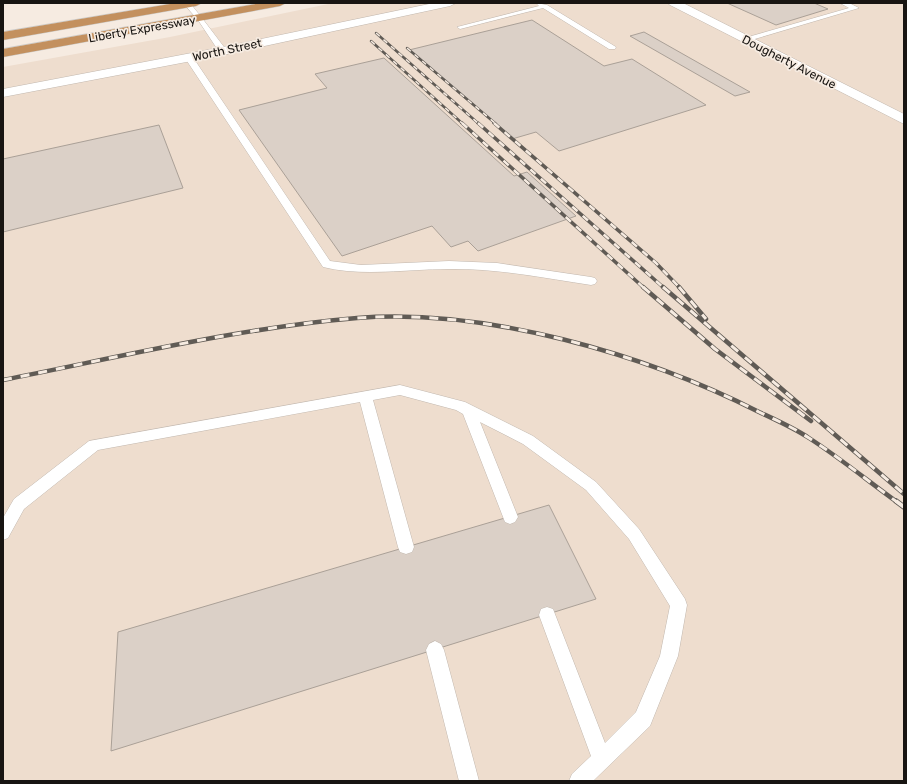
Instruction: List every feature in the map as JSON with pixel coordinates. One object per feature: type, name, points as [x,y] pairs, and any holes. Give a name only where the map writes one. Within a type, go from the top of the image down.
[{"type":"highway","name":"Liberty Expressway","points":[[3,54],[200,19],[280,3]]},
{"type":"highway","name":"Liberty Expressway","points":[[3,36],[190,4]]},
{"type":"street","name":"Worth Street","points":[[3,93],[189,58],[450,3]]},
{"type":"street","name":"Dougherty Avenue","points":[[674,3],[904,120]]},
{"type":"lane","points":[[745,39],[856,8],[843,3]]},
{"type":"lane","points":[[190,4],[223,51]]},
{"type":"lane","points":[[460,27],[542,5],[612,48]]},
{"type":"lane","points":[[189,58],[326,264],[361,268],[449,265],[497,267],[591,281]]},
{"type":"lane","points":[[3,533],[18,504],[94,445],[400,390],[460,406],[528,440],[591,486],[634,534],[679,605],[669,656],[643,719],[579,781]]},
{"type":"lane","points":[[365,396],[406,547]]},
{"type":"lane","points":[[469,410],[510,517]]},
{"type":"lane","points":[[547,615],[602,759]]},
{"type":"lane","points":[[435,650],[469,781]]},
{"type":"shaded area","points":[[333,3],[904,3],[904,781],[3,781],[3,67],[170,37]]},
{"type":"building","points":[[727,3],[814,3],[828,9],[776,25]]},
{"type":"building","points":[[532,20],[604,66],[632,59],[706,105],[559,151],[536,132],[512,139],[409,50]]},
{"type":"building","points":[[644,32],[750,92],[735,96],[630,36]]},
{"type":"building","points":[[384,58],[514,176],[527,172],[576,216],[478,251],[468,241],[451,247],[432,226],[342,256],[239,110],[327,88],[315,74]]},
{"type":"building","points":[[159,125],[183,188],[3,232],[3,159]]},
{"type":"building","points":[[549,505],[596,599],[111,751],[118,632]]},
{"type":"railway","points":[[376,33],[479,124]]},
{"type":"railway","points":[[371,41],[463,124]]},
{"type":"railway","points":[[407,48],[496,124]]},
{"type":"railway","points":[[462,123],[644,288]]},
{"type":"railway","points":[[478,123],[664,288]]},
{"type":"railway","points":[[494,123],[656,263],[680,288]]},
{"type":"railway","points":[[643,287],[715,349],[811,421]]},
{"type":"railway","points":[[663,287],[904,494]]},
{"type":"railway","points":[[679,287],[706,319]]},
{"type":"railway","points":[[3,380],[179,344],[312,323],[357,318],[407,317],[458,320],[511,328],[564,340],[616,354],[666,371],[714,391],[791,427],[832,453],[897,502]]},
{"type":"railway","points":[[896,501],[904,507]]}]
